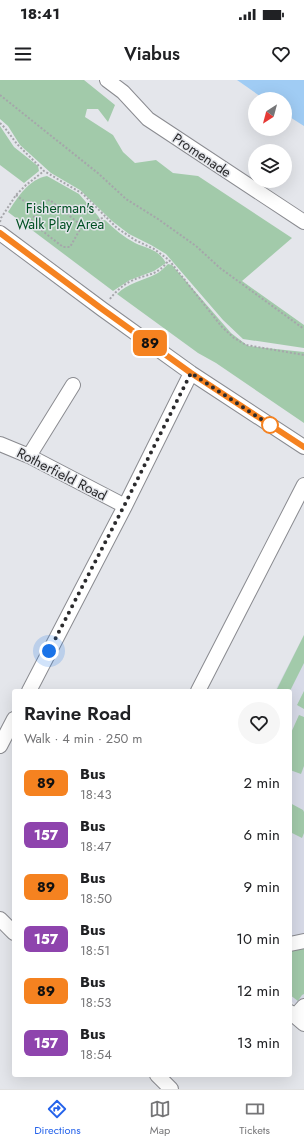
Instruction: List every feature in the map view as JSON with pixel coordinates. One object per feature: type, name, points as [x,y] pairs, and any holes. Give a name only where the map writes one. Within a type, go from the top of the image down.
[{"type":"street","name":"Promenade","points":[[107,80],[123,92],[148,119],[304,222]]},
{"type":"street","points":[[0,233],[191,373],[304,447]]},
{"type":"street","points":[[30,689],[191,373]]},
{"type":"street","points":[[29,456],[74,386]]},
{"type":"street","name":"Rotherfield Road","points":[[0,444],[29,456],[124,506]]},
{"type":"street","points":[[199,689],[304,485]]},
{"type":"street","points":[[0,746],[12,723]]},
{"type":"street","points":[[0,919],[12,931]]},
{"type":"street","points":[[292,944],[304,941]]},
{"type":"street","points":[[159,1077],[171,1089]]},
{"type":"path","points":[[0,95],[99,174],[126,199],[158,219],[196,246],[220,268],[304,328]]},
{"type":"path","points":[[0,123],[17,144],[44,171],[83,194],[116,228],[135,240],[154,249],[169,260],[222,327],[234,338],[246,345],[304,355]]},
{"type":"path","points":[[0,223],[0,218],[16,195],[44,171]]},
{"type":"path","points":[[16,195],[37,211]]},
{"type":"path","points":[[82,226],[50,200],[42,202],[31,222],[63,248],[70,247],[82,226],[105,217]]},
{"type":"path","points":[[102,309],[118,290],[130,281],[155,273],[169,260]]},
{"type":"shaded area","points":[[304,635],[304,1012],[292,1002],[292,689],[276,689]]},
{"type":"green space","points":[[0,80],[84,80],[115,105],[108,122],[98,109],[87,109],[85,117],[113,135],[123,152],[135,163],[156,160],[173,173],[198,176],[292,238],[242,281],[304,325],[304,348],[243,339],[223,320],[166,254],[129,234],[112,221],[80,190],[51,173],[20,145],[8,126],[0,119]]},
{"type":"green space","points":[[0,126],[14,147],[38,166],[39,171],[24,183],[0,165]]},
{"type":"green space","name":"Fisherman's Walk Play Area","points":[[47,176],[79,194],[101,221],[105,220],[119,233],[131,241],[156,252],[166,263],[154,271],[130,280],[113,291],[8,212],[29,185]]},
{"type":"green space","points":[[168,264],[172,265],[231,333],[248,346],[304,352],[304,423],[216,363],[198,353],[117,294],[130,285],[158,273]]},
{"type":"green space","points":[[304,635],[304,663],[291,689],[277,689]]},
{"type":"green space","points":[[304,691],[304,709],[297,705]]},
{"type":"green space","points":[[299,715],[304,717],[304,766],[301,774],[292,771],[292,731]]},
{"type":"green space","points":[[292,804],[304,812],[304,833],[302,838],[292,833]]},
{"type":"green space","points":[[304,947],[304,994],[298,1001],[292,996],[292,951]]},
{"type":"water","points":[[237,80],[304,80],[304,126],[292,118],[292,92],[254,92]]},
{"type":"bus line","name":"89","points":[[0,233],[191,373],[304,447]]},
{"type":"route","points":[[49,651],[191,373],[270,425]]}]
